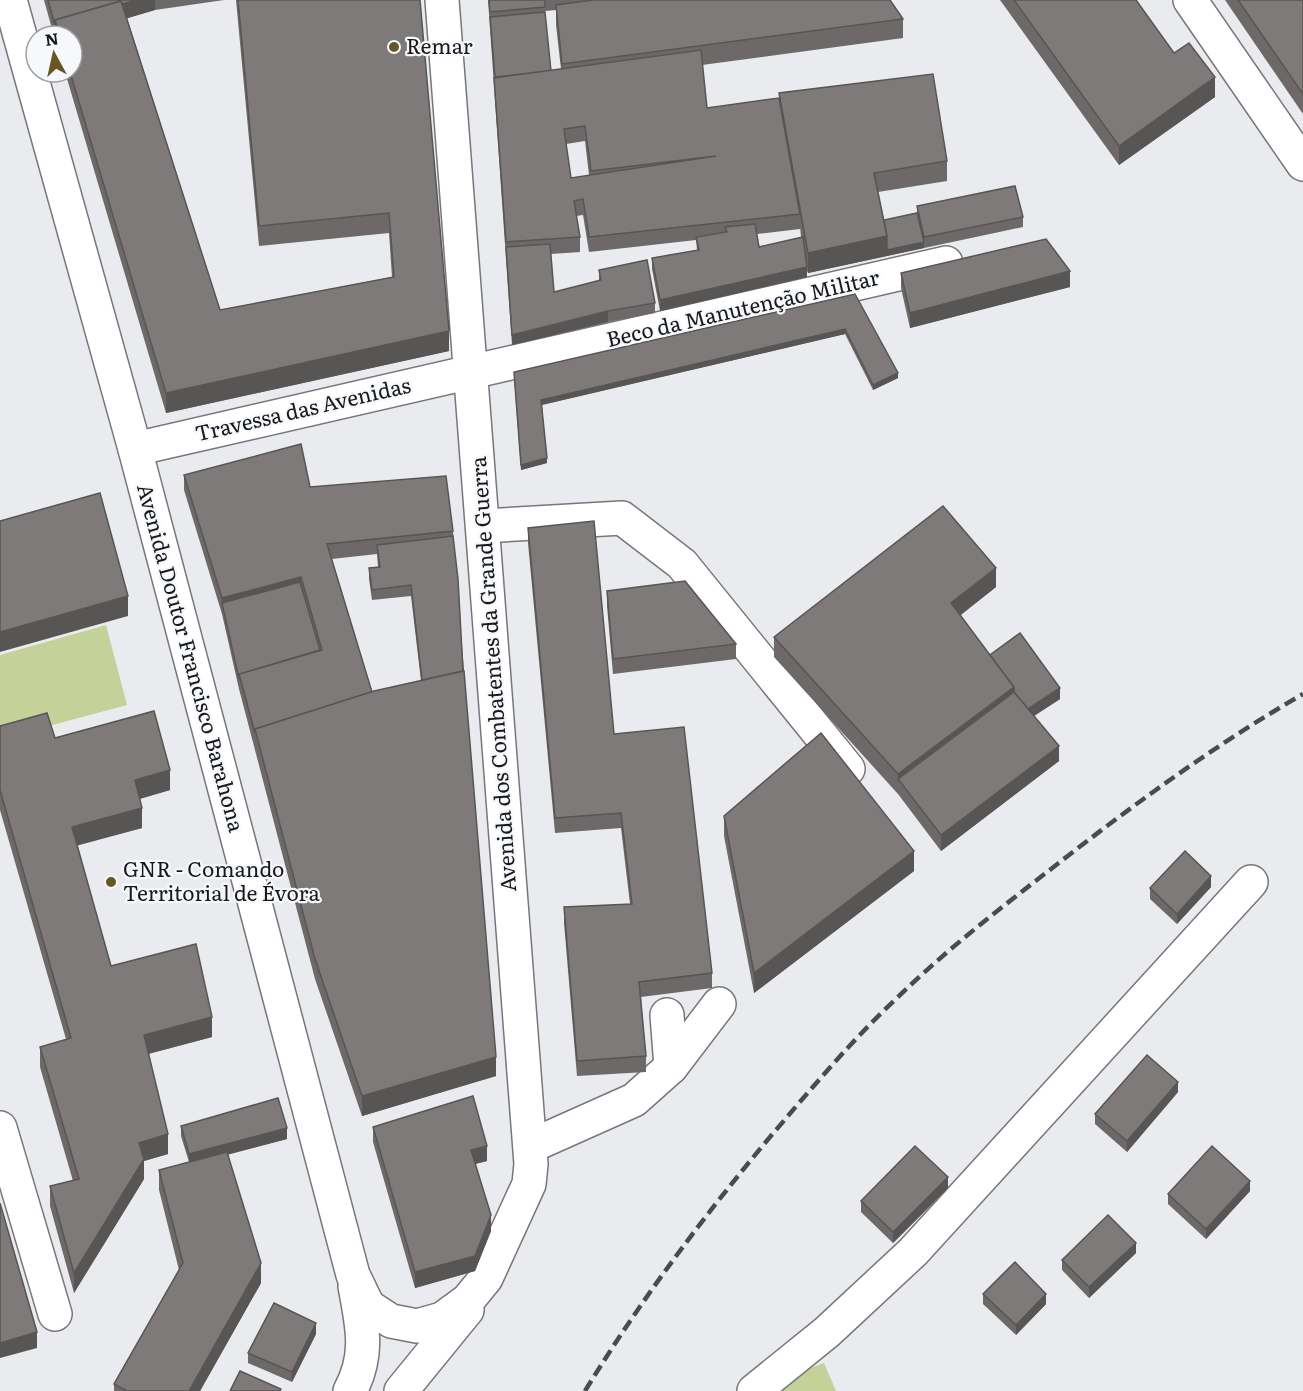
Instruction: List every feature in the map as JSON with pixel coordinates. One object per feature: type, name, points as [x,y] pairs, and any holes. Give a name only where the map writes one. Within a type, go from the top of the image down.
[{"type":"street","name":"Avenida Doutor Francisco Barahona","points":[[10,0],[135,449],[353,1275],[368,1306],[391,1322],[417,1326],[442,1319]]},
{"type":"street","name":"Avenida dos Combatentes da Grande Guerra","points":[[442,0],[531,1146],[529,1184],[486,1278],[468,1300],[442,1319]]},
{"type":"street","points":[[1190,0],[1303,164]]},
{"type":"street","name":"Beco da Manutenção Militar","points":[[471,371],[980,255]]},
{"type":"street","name":"Travessa das Avenidas","points":[[135,449],[471,371]]},
{"type":"street","points":[[483,526],[622,518],[682,564],[869,796]]},
{"type":"street","points":[[754,1391],[827,1332],[913,1251],[1251,882]]},
{"type":"street","points":[[531,1146],[634,1100],[671,1067],[719,1004]]},
{"type":"street","points":[[667,1015],[671,1067]]},
{"type":"street","points":[[0,1128],[55,1314]]},
{"type":"street","points":[[350,1391],[364,1352],[362,1323],[353,1275]]},
{"type":"street","points":[[401,1391],[468,1309],[486,1278]]},
{"type":"green space","points":[[106,625],[127,705],[0,739],[0,655]]},
{"type":"green space","points":[[824,1363],[836,1391],[781,1391],[805,1370]]},
{"type":"building","points":[[48,0],[137,0],[122,4],[121,1],[55,20],[55,24]]},
{"type":"building","points":[[238,0],[420,0],[449,331],[166,393],[74,84],[84,84],[84,24],[56,24],[55,20],[121,1],[220,310],[394,277],[389,213],[259,226]]},
{"type":"building","points":[[489,0],[545,0],[545,7],[490,12]]},
{"type":"building","points":[[593,0],[890,0],[903,19],[562,64],[556,5]]},
{"type":"building","points":[[1014,0],[1136,0],[1174,53],[1189,43],[1215,77],[1119,146]]},
{"type":"building","points":[[1238,0],[1303,0],[1303,94]]},
{"type":"building","points":[[545,12],[551,71],[495,77],[490,17]]},
{"type":"building","points":[[701,50],[707,108],[779,98],[800,214],[589,237],[583,199],[574,201],[580,237],[506,242],[494,78]],"holes":[[[585,126],[591,171],[716,156],[571,178],[564,129]]]},
{"type":"building","points":[[933,74],[947,161],[874,173],[887,236],[808,253],[779,93]]},
{"type":"building","points":[[1015,186],[1023,217],[924,237],[917,206]]},
{"type":"building","points":[[917,213],[924,242],[887,250],[884,220]]},
{"type":"building","points":[[755,224],[759,247],[803,237],[807,267],[660,300],[652,258],[699,250],[696,237],[727,232],[725,227]]},
{"type":"building","points":[[1046,239],[1070,271],[910,313],[901,273]]},
{"type":"building","points":[[550,244],[554,292],[601,280],[599,270],[647,260],[655,303],[608,311],[512,335],[506,247]]},
{"type":"building","points":[[855,294],[898,373],[873,385],[845,329],[541,400],[547,458],[521,465],[514,372]]},
{"type":"building","points":[[301,444],[310,487],[446,476],[453,531],[327,544],[372,692],[255,729],[255,733],[239,674],[322,650],[301,577],[222,598],[184,475]]},
{"type":"building","points":[[100,493],[128,596],[0,632],[0,521]]},
{"type":"building","points":[[943,506],[996,568],[951,603],[1014,687],[898,774],[774,637]]},
{"type":"building","points":[[594,521],[614,734],[684,727],[712,973],[639,982],[646,1056],[577,1061],[564,907],[632,904],[621,813],[555,818],[528,528]]},
{"type":"building","points":[[453,536],[458,579],[463,671],[422,680],[411,585],[372,590],[369,568],[380,567],[377,545]]},
{"type":"building","points":[[685,581],[736,644],[613,659],[607,591]]},
{"type":"building","points":[[300,582],[320,650],[239,674],[239,679],[222,603]]},
{"type":"building","points":[[1020,633],[1060,688],[1028,709],[990,655]]},
{"type":"building","points":[[464,671],[496,1057],[362,1096],[315,959],[255,729],[374,691]]},
{"type":"building","points":[[1014,692],[1059,746],[941,835],[898,779]]},
{"type":"building","points":[[154,711],[170,770],[135,780],[142,808],[72,827],[111,966],[196,944],[212,1017],[144,1035],[168,1134],[139,1143],[144,1159],[74,1273],[50,1186],[79,1179],[40,1047],[71,1038],[0,790],[0,726],[47,713],[55,738]]},
{"type":"building","points":[[821,733],[914,851],[754,973],[724,816]]},
{"type":"building","points":[[1185,851],[1211,876],[1177,914],[1150,888]]},
{"type":"building","points":[[1147,1055],[1178,1082],[1127,1141],[1095,1114]]},
{"type":"building","points":[[473,1096],[487,1146],[471,1150],[491,1215],[475,1256],[415,1272],[373,1127]]},
{"type":"building","points":[[278,1098],[287,1128],[189,1154],[181,1126]]},
{"type":"building","points":[[915,1146],[948,1177],[893,1232],[861,1201]]},
{"type":"building","points":[[1212,1146],[1250,1181],[1206,1229],[1168,1194]]},
{"type":"building","points":[[227,1152],[261,1263],[189,1391],[127,1391],[114,1384],[183,1263],[159,1170]]},
{"type":"building","points":[[0,1203],[37,1332],[0,1343]]},
{"type":"building","points":[[1108,1215],[1136,1243],[1089,1287],[1062,1260]]},
{"type":"building","points":[[1015,1262],[1046,1294],[1016,1325],[983,1294]]},
{"type":"building","points":[[274,1303],[316,1323],[292,1372],[248,1353]]},
{"type":"building","points":[[240,1371],[281,1389],[280,1391],[230,1391]]},
{"type":"railway","points":[[585,1391],[650,1292],[721,1198],[816,1083],[880,1014],[959,942],[1097,833],[1212,751],[1303,694]]},
{"type":"place","name":"Remar","points":[[394,47]]},
{"type":"place","name":"GNR - Comando Territorial de Évora","points":[[111,882]]}]
